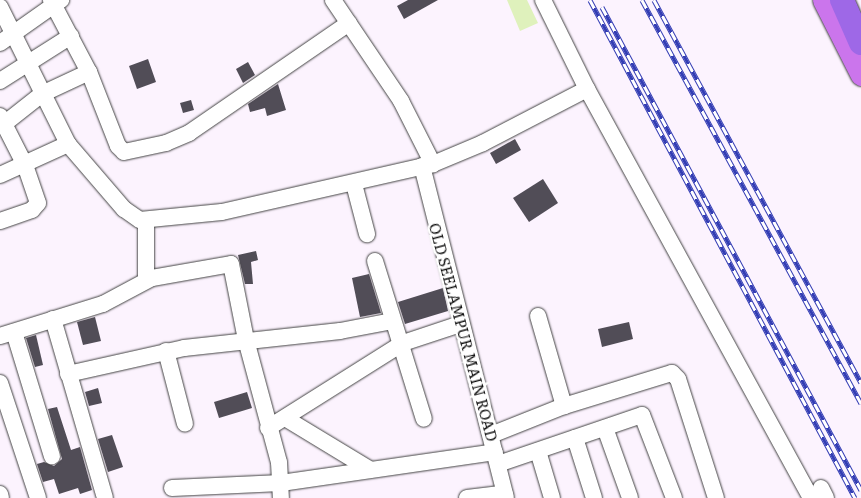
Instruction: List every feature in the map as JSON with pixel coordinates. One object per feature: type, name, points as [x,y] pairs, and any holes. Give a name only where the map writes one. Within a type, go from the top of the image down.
[{"type":"highway","points":[[842,0],[861,43]]},
{"type":"main road","points":[[823,0],[861,75]]},
{"type":"street","points":[[0,2],[4,0]]},
{"type":"street","name":"OLD SEELAMPUR MAIN ROAD","points":[[333,0],[401,101],[424,166],[460,324],[491,435],[505,495]]},
{"type":"street","points":[[544,0],[587,89],[812,494]]},
{"type":"street","points":[[0,43],[55,2],[89,72],[118,146],[128,152],[166,143],[189,133],[349,24]]},
{"type":"street","points":[[0,7],[15,33],[68,144],[124,209],[146,221],[222,212],[354,184],[424,166],[532,117],[587,89]]},
{"type":"street","points":[[0,81],[71,36]]},
{"type":"street","points":[[0,222],[32,210],[38,203],[25,165],[2,120],[44,94],[89,72]]},
{"type":"street","points":[[0,175],[68,144]]},
{"type":"street","points":[[354,184],[368,234]]},
{"type":"street","points":[[146,221],[146,280]]},
{"type":"street","points":[[375,261],[393,321],[403,343],[424,419]]},
{"type":"street","points":[[52,456],[7,334],[103,304],[146,280],[231,264],[246,340],[281,490]]},
{"type":"street","points":[[538,316],[564,406]]},
{"type":"street","points":[[54,320],[105,498]]},
{"type":"street","points":[[68,374],[166,351],[246,340],[340,331],[393,321]]},
{"type":"street","points":[[268,428],[352,373],[403,343],[460,324]]},
{"type":"street","points":[[166,351],[185,424]]},
{"type":"street","points":[[491,435],[564,406],[672,373],[678,379],[716,498]]},
{"type":"street","points":[[0,383],[38,498]]},
{"type":"street","points":[[172,488],[281,490],[372,470],[496,458],[538,451],[643,415],[674,498]]},
{"type":"street","points":[[285,418],[372,470]]},
{"type":"street","points":[[605,428],[630,498]]},
{"type":"street","points":[[575,438],[594,498]]},
{"type":"street","points":[[538,451],[552,498]]},
{"type":"street","points":[[0,494],[1,498]]},
{"type":"street","points":[[467,498],[505,495]]},
{"type":"shaded area","points":[[507,0],[527,0],[538,23],[520,31]]},
{"type":"building","points":[[408,0],[438,0],[404,19],[397,6]]},
{"type":"building","points":[[148,59],[156,82],[137,89],[129,66]]},
{"type":"building","points":[[248,62],[255,75],[243,83],[236,69]]},
{"type":"building","points":[[278,84],[286,110],[267,116],[265,108],[250,112],[248,104]]},
{"type":"building","points":[[191,100],[194,110],[183,113],[180,103]]},
{"type":"building","points":[[515,139],[521,150],[496,164],[490,153]]},
{"type":"building","points":[[543,179],[558,203],[529,222],[513,198]]},
{"type":"building","points":[[256,251],[258,260],[251,262],[253,284],[245,284],[238,255]]},
{"type":"building","points":[[369,274],[381,313],[360,317],[352,278]]},
{"type":"building","points":[[443,288],[448,311],[405,324],[398,302]]},
{"type":"building","points":[[95,317],[101,341],[83,345],[77,322]]},
{"type":"building","points":[[629,322],[633,339],[602,347],[598,329]]},
{"type":"building","points":[[36,335],[43,365],[35,367],[26,338]]},
{"type":"building","points":[[98,388],[102,403],[89,406],[85,392]]},
{"type":"building","points":[[247,392],[252,408],[219,418],[214,402]]},
{"type":"building","points":[[57,407],[71,450],[80,447],[92,490],[80,494],[78,488],[59,494],[54,479],[43,482],[37,464],[44,462],[54,466],[62,459],[48,409]]},
{"type":"building","points":[[112,435],[123,467],[108,472],[98,439]]},
{"type":"railway","points":[[590,0],[855,498]]},
{"type":"railway","points":[[642,0],[861,403]]},
{"type":"railway","points":[[654,0],[861,383]]},
{"type":"railway","points":[[602,7],[861,490]]}]
